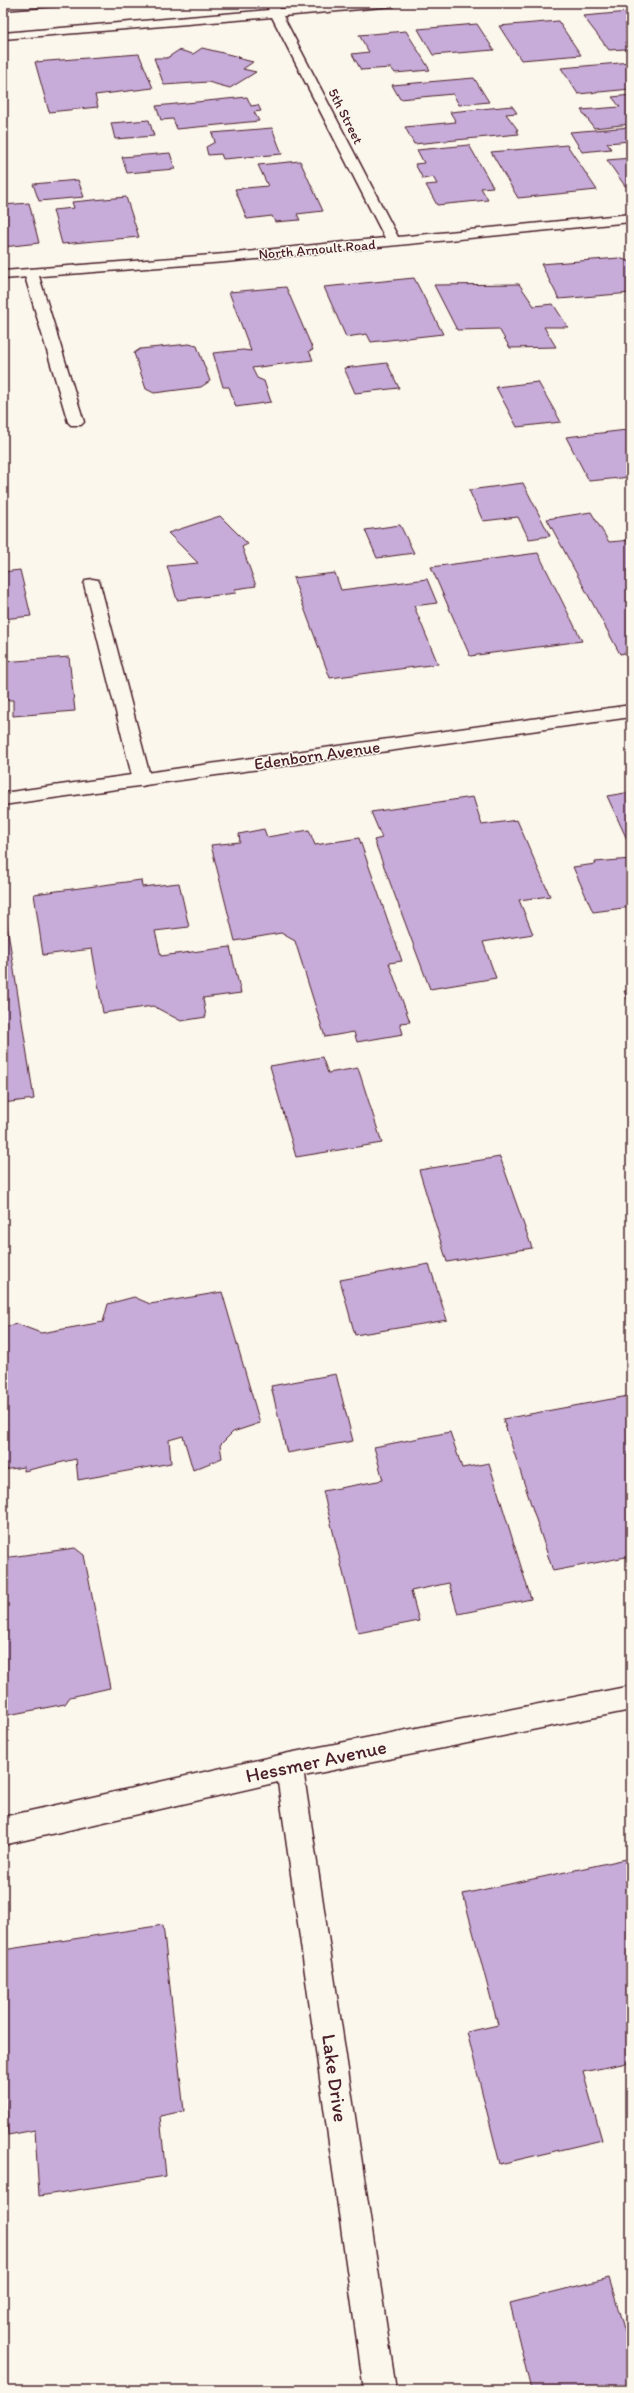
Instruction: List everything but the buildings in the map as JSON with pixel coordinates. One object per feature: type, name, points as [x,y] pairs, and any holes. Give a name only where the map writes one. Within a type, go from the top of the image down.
[{"type":"street","points":[[3,8],[56,3]]},
{"type":"street","points":[[3,36],[274,8],[394,3]]},
{"type":"street","name":"5th Street","points":[[274,8],[394,242]]},
{"type":"street","name":"North Arnoult Road","points":[[3,275],[225,258],[631,218]]},
{"type":"street","points":[[31,273],[76,422]]},
{"type":"street","points":[[92,584],[142,780]]},
{"type":"street","name":"Edenborn Avenue","points":[[3,799],[631,711]]},
{"type":"street","name":"Hessmer Avenue","points":[[3,1831],[290,1766],[631,1698]]},
{"type":"street","name":"Lake Drive","points":[[290,1766],[380,2390]]}]
